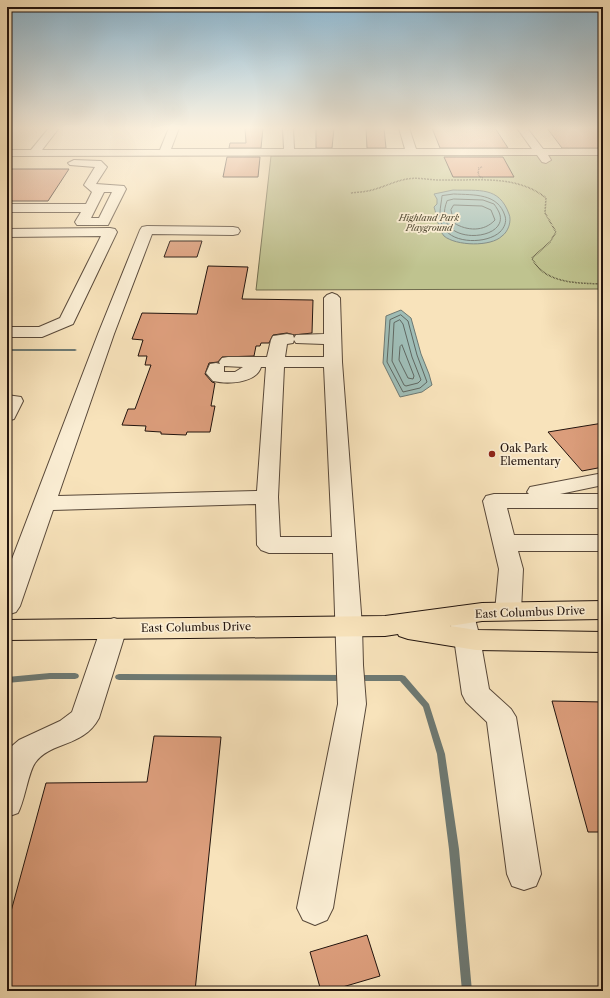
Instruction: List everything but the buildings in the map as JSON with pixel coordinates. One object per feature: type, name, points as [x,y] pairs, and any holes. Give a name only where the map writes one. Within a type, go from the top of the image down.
[{"type":"main road","name":"East Columbus Drive","points":[[464,627],[482,612],[603,610]]},
{"type":"main road","name":"East Columbus Drive","points":[[7,630],[349,626],[464,627],[603,642]]},
{"type":"street","points":[[95,188],[120,188],[103,222],[82,222],[99,191],[90,185],[96,175]]},
{"type":"street","points":[[7,208],[87,212]]},
{"type":"street","points":[[7,217],[87,212]]},
{"type":"street","points":[[7,606],[106,334],[147,230],[233,231]]},
{"type":"street","points":[[7,232],[110,232],[67,321],[42,332],[7,332]]},
{"type":"street","points":[[315,908],[352,704],[349,665],[349,626],[333,362],[332,298]]},
{"type":"street","points":[[333,339],[279,340],[275,362],[267,497],[269,545],[344,545]]},
{"type":"street","points":[[222,365],[215,373],[219,377],[237,378],[252,369],[252,361],[333,362]]},
{"type":"street","points":[[7,401],[14,401],[7,415]]},
{"type":"street","points":[[494,501],[603,479]]},
{"type":"street","points":[[45,503],[267,497]]},
{"type":"street","points":[[494,501],[603,501]]},
{"type":"street","points":[[494,501],[511,569],[508,612]]},
{"type":"street","points":[[504,544],[603,543]]},
{"type":"street","points":[[464,627],[476,694],[501,717],[524,874]]},
{"type":"street","points":[[7,802],[22,756],[32,748],[77,726],[84,718],[114,628]]},
{"type":"path","points":[[351,193],[373,190],[400,180],[414,178],[441,180],[490,180],[512,182],[531,188],[541,193],[546,198],[545,213],[556,232],[550,242],[532,258],[533,265],[543,273],[562,280],[603,284]]},
{"type":"green space","name":"Highland Park Playground","points":[[269,175],[603,175],[603,289],[256,290]]},
{"type":"water","points":[[453,190],[480,191],[494,194],[505,205],[510,217],[509,226],[506,232],[497,240],[473,244],[457,242],[444,236],[439,226],[434,207],[437,204],[437,199],[434,194]]},
{"type":"water","points":[[401,310],[411,318],[421,354],[432,385],[422,392],[400,397],[383,363],[386,316]]},
{"type":"waterway","points":[[7,350],[75,350]]},
{"type":"waterway","points":[[7,680],[50,676],[75,676]]},
{"type":"waterway","points":[[119,677],[344,678]]},
{"type":"waterway","points":[[357,678],[402,678],[426,706],[441,754],[454,849],[467,991]]},
{"type":"place","name":"Oak Park Elementary","points":[[492,454]]}]
